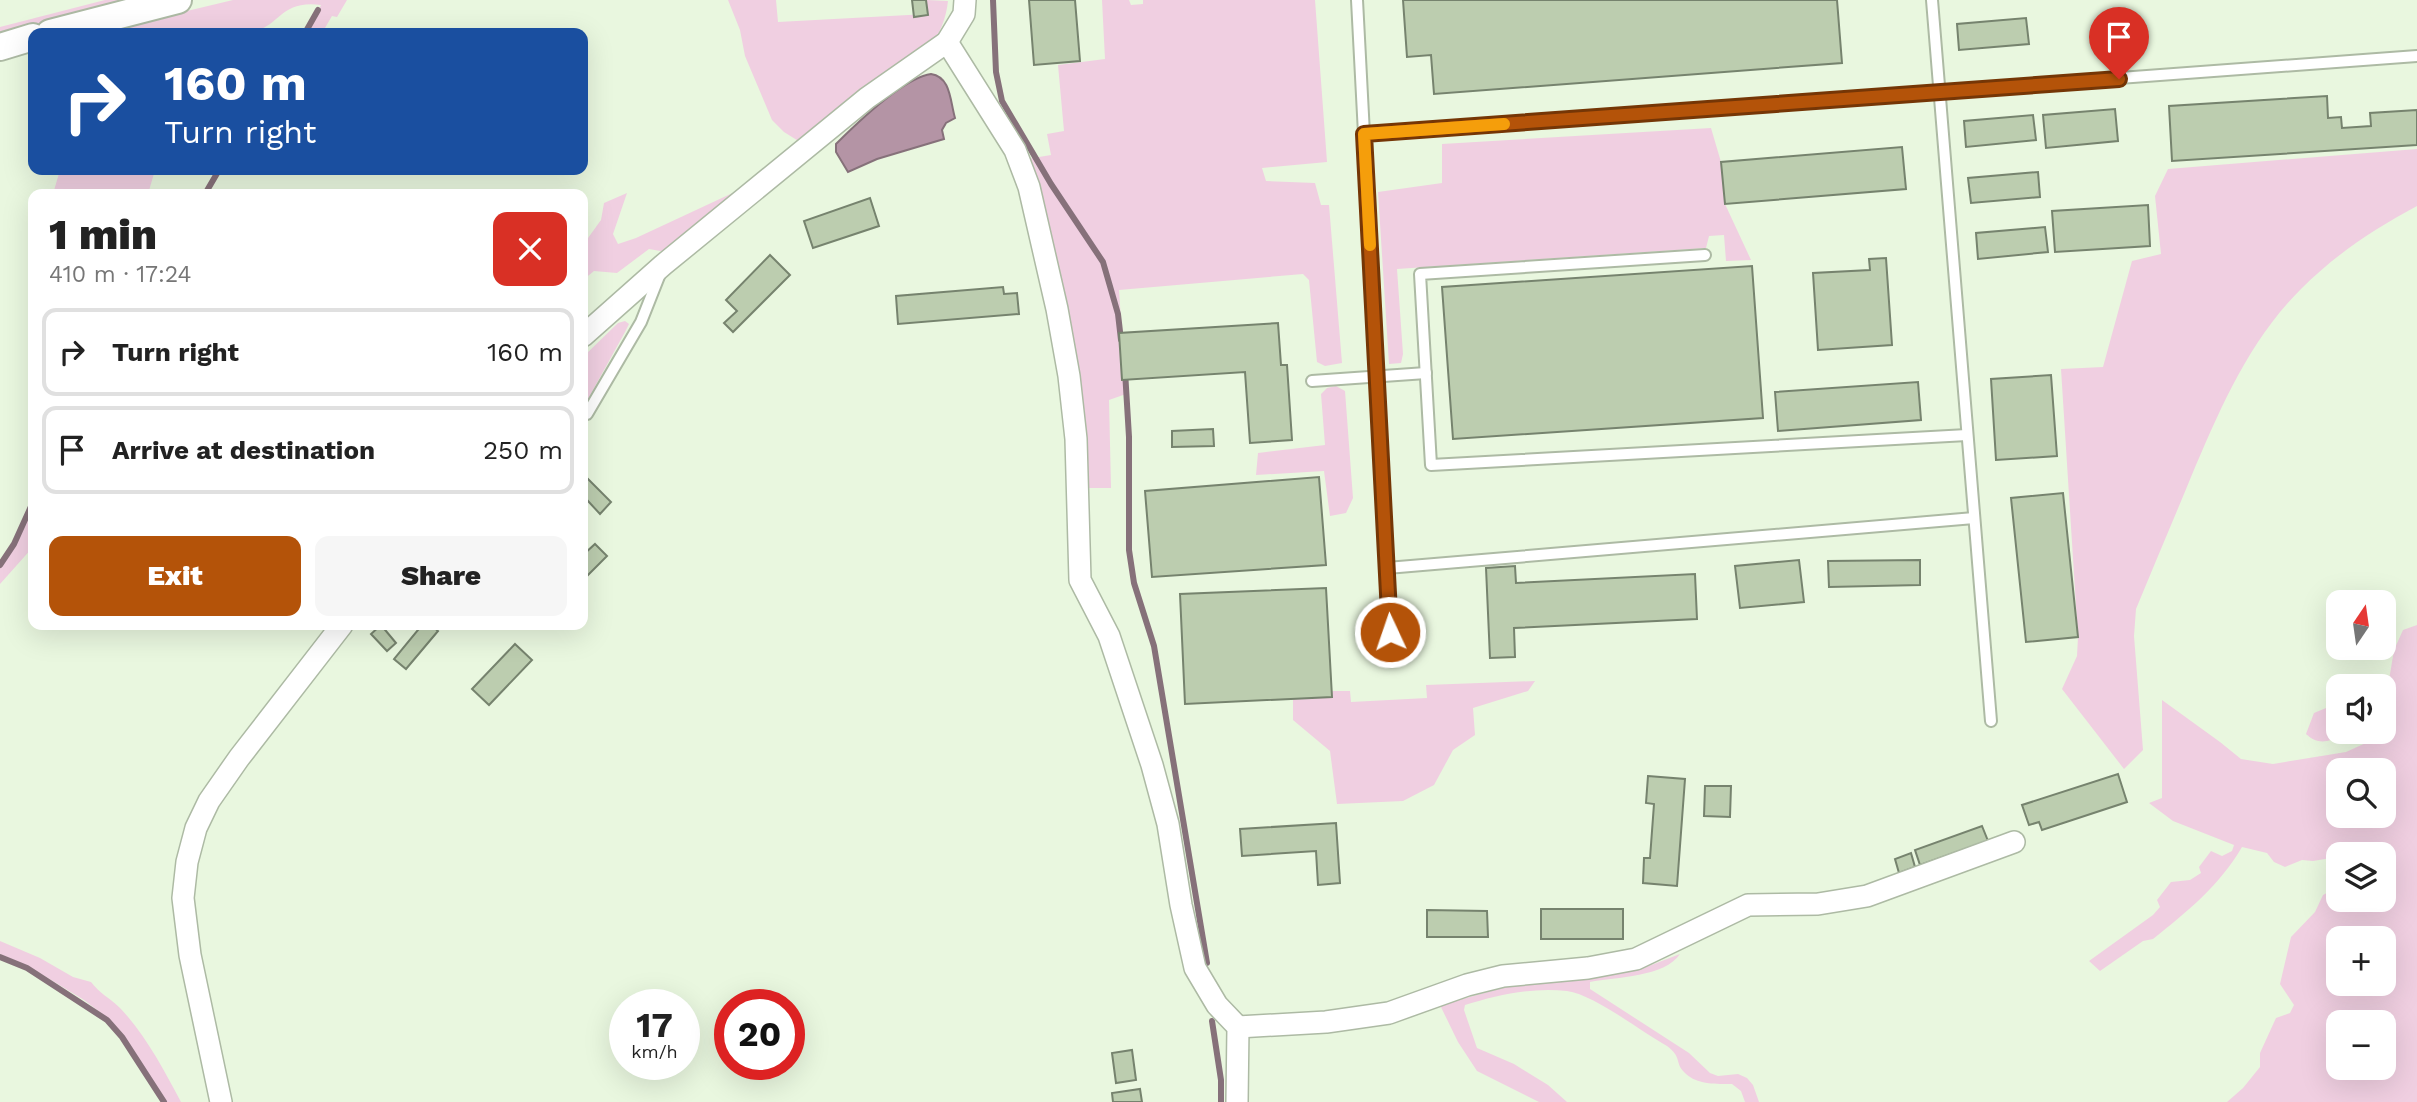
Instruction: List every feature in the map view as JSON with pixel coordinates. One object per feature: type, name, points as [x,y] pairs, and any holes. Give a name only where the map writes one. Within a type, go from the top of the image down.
[{"type":"street","points":[[69,28],[178,0]]},
{"type":"street","points":[[588,332],[663,265],[867,98],[947,42],[964,14],[965,0]]},
{"type":"street","points":[[0,47],[28,39]]},
{"type":"street","points":[[947,42],[1015,150],[1029,187],[1057,309],[1069,376],[1076,439],[1080,580],[1109,636],[1152,765],[1168,824],[1181,905],[1195,968],[1217,1004],[1238,1027],[1237,1102]]},
{"type":"street","points":[[221,1102],[190,956],[183,898],[187,862],[195,828],[209,801],[239,758],[338,630]]},
{"type":"street","points":[[1238,1027],[1326,1022],[1389,1013],[1503,975],[1588,968],[1636,959],[1748,905],[1818,904],[1867,896],[2014,842]]},
{"type":"lane","points":[[1357,0],[1390,632]]},
{"type":"lane","points":[[1932,0],[1991,721]]},
{"type":"lane","points":[[1364,134],[2417,56]]},
{"type":"lane","points":[[1705,255],[1420,274],[1432,465],[1967,435]]},
{"type":"lane","points":[[588,412],[641,322],[663,265]]},
{"type":"lane","points":[[1312,381],[1426,373]]},
{"type":"lane","points":[[1387,568],[1974,518]]},
{"type":"shaded area","points":[[105,0],[149,0],[39,28],[28,28],[28,31],[0,38],[0,27]]},
{"type":"shaded area","points":[[233,0],[347,0],[337,17],[332,16],[325,28],[310,28],[321,5],[307,4],[289,10],[264,28],[116,28]]},
{"type":"shaded area","points":[[728,0],[776,0],[778,22],[927,14],[927,0],[948,1],[942,26],[930,47],[800,142],[772,120],[745,56],[740,30]]},
{"type":"shaded area","points":[[1102,0],[1129,0],[1131,5],[1143,4],[1143,0],[1315,0],[1327,162],[1262,168],[1266,181],[1315,183],[1321,205],[1329,205],[1342,363],[1325,366],[1317,362],[1309,280],[1303,274],[1119,290],[1126,394],[1109,400],[1111,488],[1084,488],[1027,159],[1051,155],[1047,134],[1064,131],[1058,65],[1105,59]]},
{"type":"shaded area","points":[[931,74],[938,76],[946,85],[955,118],[946,123],[942,130],[944,139],[877,159],[848,172],[836,152],[836,144],[894,93],[920,77]]},
{"type":"shaded area","points":[[1711,128],[1721,162],[1725,204],[1751,260],[1726,261],[1724,235],[1709,236],[1706,248],[1397,269],[1403,354],[1401,363],[1389,364],[1378,192],[1442,183],[1442,144]]},
{"type":"shaded area","points":[[2417,149],[2417,206],[2356,243],[2301,289],[2266,331],[2237,377],[2225,402],[2136,609],[2134,636],[2143,750],[2124,769],[2062,689],[2077,656],[2078,637],[2061,369],[2103,367],[2132,261],[2161,254],[2155,196],[2168,169]]},
{"type":"shaded area","points":[[59,175],[154,175],[149,189],[54,189]]},
{"type":"shaded area","points":[[739,190],[666,252],[649,249],[617,273],[594,271],[588,276],[588,238],[601,220],[604,203],[627,193],[613,234],[618,244]]},
{"type":"shaded area","points":[[625,321],[629,324],[588,399],[588,352],[618,323]]},
{"type":"shaded area","points":[[1336,386],[1345,391],[1353,498],[1346,513],[1330,516],[1324,471],[1256,475],[1258,453],[1325,445],[1321,394],[1327,388]]},
{"type":"shaded area","points":[[28,519],[28,553],[0,584],[0,568],[16,545]]},
{"type":"shaded area","points":[[2417,625],[2417,1102],[2227,1102],[2260,1067],[2260,1053],[2276,1018],[2290,1013],[2294,1005],[2280,984],[2291,937],[2315,912],[2323,895],[2326,893],[2326,912],[2396,912],[2396,842],[2326,842],[2326,859],[2302,860],[2285,867],[2274,862],[2267,853],[2242,847],[2224,874],[2190,908],[2153,939],[2143,941],[2100,971],[2089,961],[2153,915],[2160,907],[2157,900],[2171,882],[2190,880],[2201,873],[2199,867],[2211,851],[2222,856],[2232,851],[2234,845],[2173,821],[2149,803],[2162,798],[2162,700],[2241,759],[2273,764],[2346,752],[2364,744],[2396,744],[2396,674],[2390,674],[2392,660],[2396,660],[2396,646],[2403,630]]},
{"type":"shaded area","points":[[1535,681],[1528,691],[1473,708],[1475,735],[1453,750],[1434,785],[1403,801],[1337,804],[1330,751],[1293,720],[1293,699],[1331,691],[1350,691],[1351,702],[1427,698],[1426,685]]},
{"type":"shaded area","points":[[2326,708],[2326,741],[2315,740],[2306,734],[2314,713]]},
{"type":"shaded area","points":[[0,941],[40,958],[73,977],[91,982],[120,1008],[138,1029],[181,1102],[166,1102],[124,1036],[109,1019],[84,1000],[28,966],[0,954]]},
{"type":"shaded area","points":[[1680,954],[1673,962],[1652,972],[1590,982],[1590,989],[1689,1053],[1710,1073],[1718,1076],[1738,1074],[1747,1078],[1753,1085],[1759,1102],[1745,1102],[1741,1091],[1732,1084],[1707,1083],[1694,1079],[1681,1069],[1675,1053],[1667,1046],[1604,1006],[1578,994],[1554,990],[1528,991],[1465,1005],[1464,1010],[1477,1048],[1514,1064],[1548,1085],[1567,1102],[1539,1102],[1477,1071],[1458,1042],[1440,1005],[1525,982],[1641,969]]},
{"type":"building","points":[[912,0],[926,0],[928,15],[914,17]]},
{"type":"building","points":[[1029,0],[1075,0],[1080,61],[1034,65]]},
{"type":"building","points":[[1403,0],[1837,0],[1842,63],[1434,94],[1431,55],[1407,57]]},
{"type":"building","points":[[2026,18],[2029,44],[1959,50],[1957,24]]},
{"type":"building","points":[[2327,96],[2328,118],[2341,117],[2342,128],[2371,126],[2370,113],[2417,110],[2417,145],[2172,161],[2169,106]]},
{"type":"building","points":[[2115,109],[2118,141],[2046,148],[2043,115]]},
{"type":"building","points":[[2033,115],[2036,140],[1966,147],[1964,121]]},
{"type":"building","points":[[1902,147],[1906,189],[1725,204],[1721,162]]},
{"type":"building","points":[[2038,172],[2040,197],[1971,203],[1968,178]]},
{"type":"building","points":[[870,198],[879,226],[813,248],[804,221]]},
{"type":"building","points":[[2148,205],[2150,246],[2055,252],[2052,211]]},
{"type":"building","points":[[2045,227],[2048,252],[1978,259],[1976,233]]},
{"type":"building","points":[[770,255],[790,275],[733,332],[724,323],[737,311],[726,300]]},
{"type":"building","points":[[1886,258],[1892,345],[1818,350],[1813,273],[1870,270],[1869,259]]},
{"type":"building","points":[[1752,266],[1763,418],[1453,439],[1442,287]]},
{"type":"building","points":[[1003,287],[1004,294],[1017,293],[1019,314],[898,324],[896,296]]},
{"type":"building","points":[[1278,323],[1281,365],[1287,365],[1292,440],[1250,443],[1245,372],[1122,380],[1119,333]]},
{"type":"building","points":[[2051,375],[2057,456],[1996,460],[1991,379]]},
{"type":"building","points":[[1918,382],[1921,420],[1778,431],[1775,392]]},
{"type":"building","points":[[1213,429],[1214,446],[1172,447],[1172,431]]},
{"type":"building","points":[[1319,477],[1326,565],[1152,577],[1145,491]]},
{"type":"building","points":[[588,479],[611,502],[600,514],[588,501]]},
{"type":"building","points":[[2063,493],[2078,637],[2026,642],[2011,498]]},
{"type":"building","points":[[595,544],[607,556],[588,575],[588,550]]},
{"type":"building","points":[[1799,560],[1804,602],[1740,608],[1735,566]]},
{"type":"building","points":[[1920,560],[1920,585],[1829,587],[1828,561]]},
{"type":"building","points":[[1515,566],[1516,583],[1695,574],[1697,619],[1514,628],[1515,657],[1490,658],[1486,568]]},
{"type":"building","points":[[1326,588],[1332,697],[1185,704],[1180,594]]},
{"type":"building","points":[[375,630],[385,630],[396,643],[387,651],[371,634]]},
{"type":"building","points":[[418,630],[438,631],[406,669],[394,659]]},
{"type":"building","points":[[515,644],[532,660],[489,705],[472,689]]},
{"type":"building","points":[[2118,774],[2127,802],[2042,830],[2039,822],[2029,825],[2022,805]]},
{"type":"building","points":[[1648,776],[1685,779],[1677,886],[1643,883],[1644,858],[1650,858],[1654,804],[1646,803]]},
{"type":"building","points":[[1705,786],[1731,786],[1730,817],[1704,816]]},
{"type":"building","points":[[1336,823],[1340,883],[1318,885],[1316,851],[1242,856],[1240,829]]},
{"type":"building","points":[[1982,826],[1988,841],[1920,865],[1915,850]]},
{"type":"building","points":[[1911,853],[1915,867],[1899,873],[1895,859]]},
{"type":"building","points":[[1541,909],[1623,909],[1623,939],[1541,939]]},
{"type":"building","points":[[1427,910],[1487,911],[1488,937],[1427,937]]},
{"type":"building","points":[[1132,1050],[1136,1080],[1116,1083],[1112,1053]]},
{"type":"building","points":[[1140,1089],[1142,1102],[1113,1102],[1112,1093]]},
{"type":"waterway","points":[[993,0],[996,72],[1002,101],[1051,184],[1103,262],[1118,314],[1121,340]]},
{"type":"waterway","points":[[308,28],[318,10]]},
{"type":"waterway","points":[[208,189],[216,175]]},
{"type":"waterway","points":[[1125,371],[1129,437],[1129,550],[1134,583],[1154,646],[1207,963]]},
{"type":"waterway","points":[[0,565],[14,544],[28,513]]},
{"type":"waterway","points":[[0,957],[27,968],[107,1020],[122,1037],[164,1102]]},
{"type":"waterway","points":[[1212,1021],[1221,1080],[1221,1102]]},
{"type":"slow traffic","points":[[1370,245],[1364,134],[1504,124]]},
{"type":"route","points":[[1390,632],[1364,134],[2119,79]]}]
